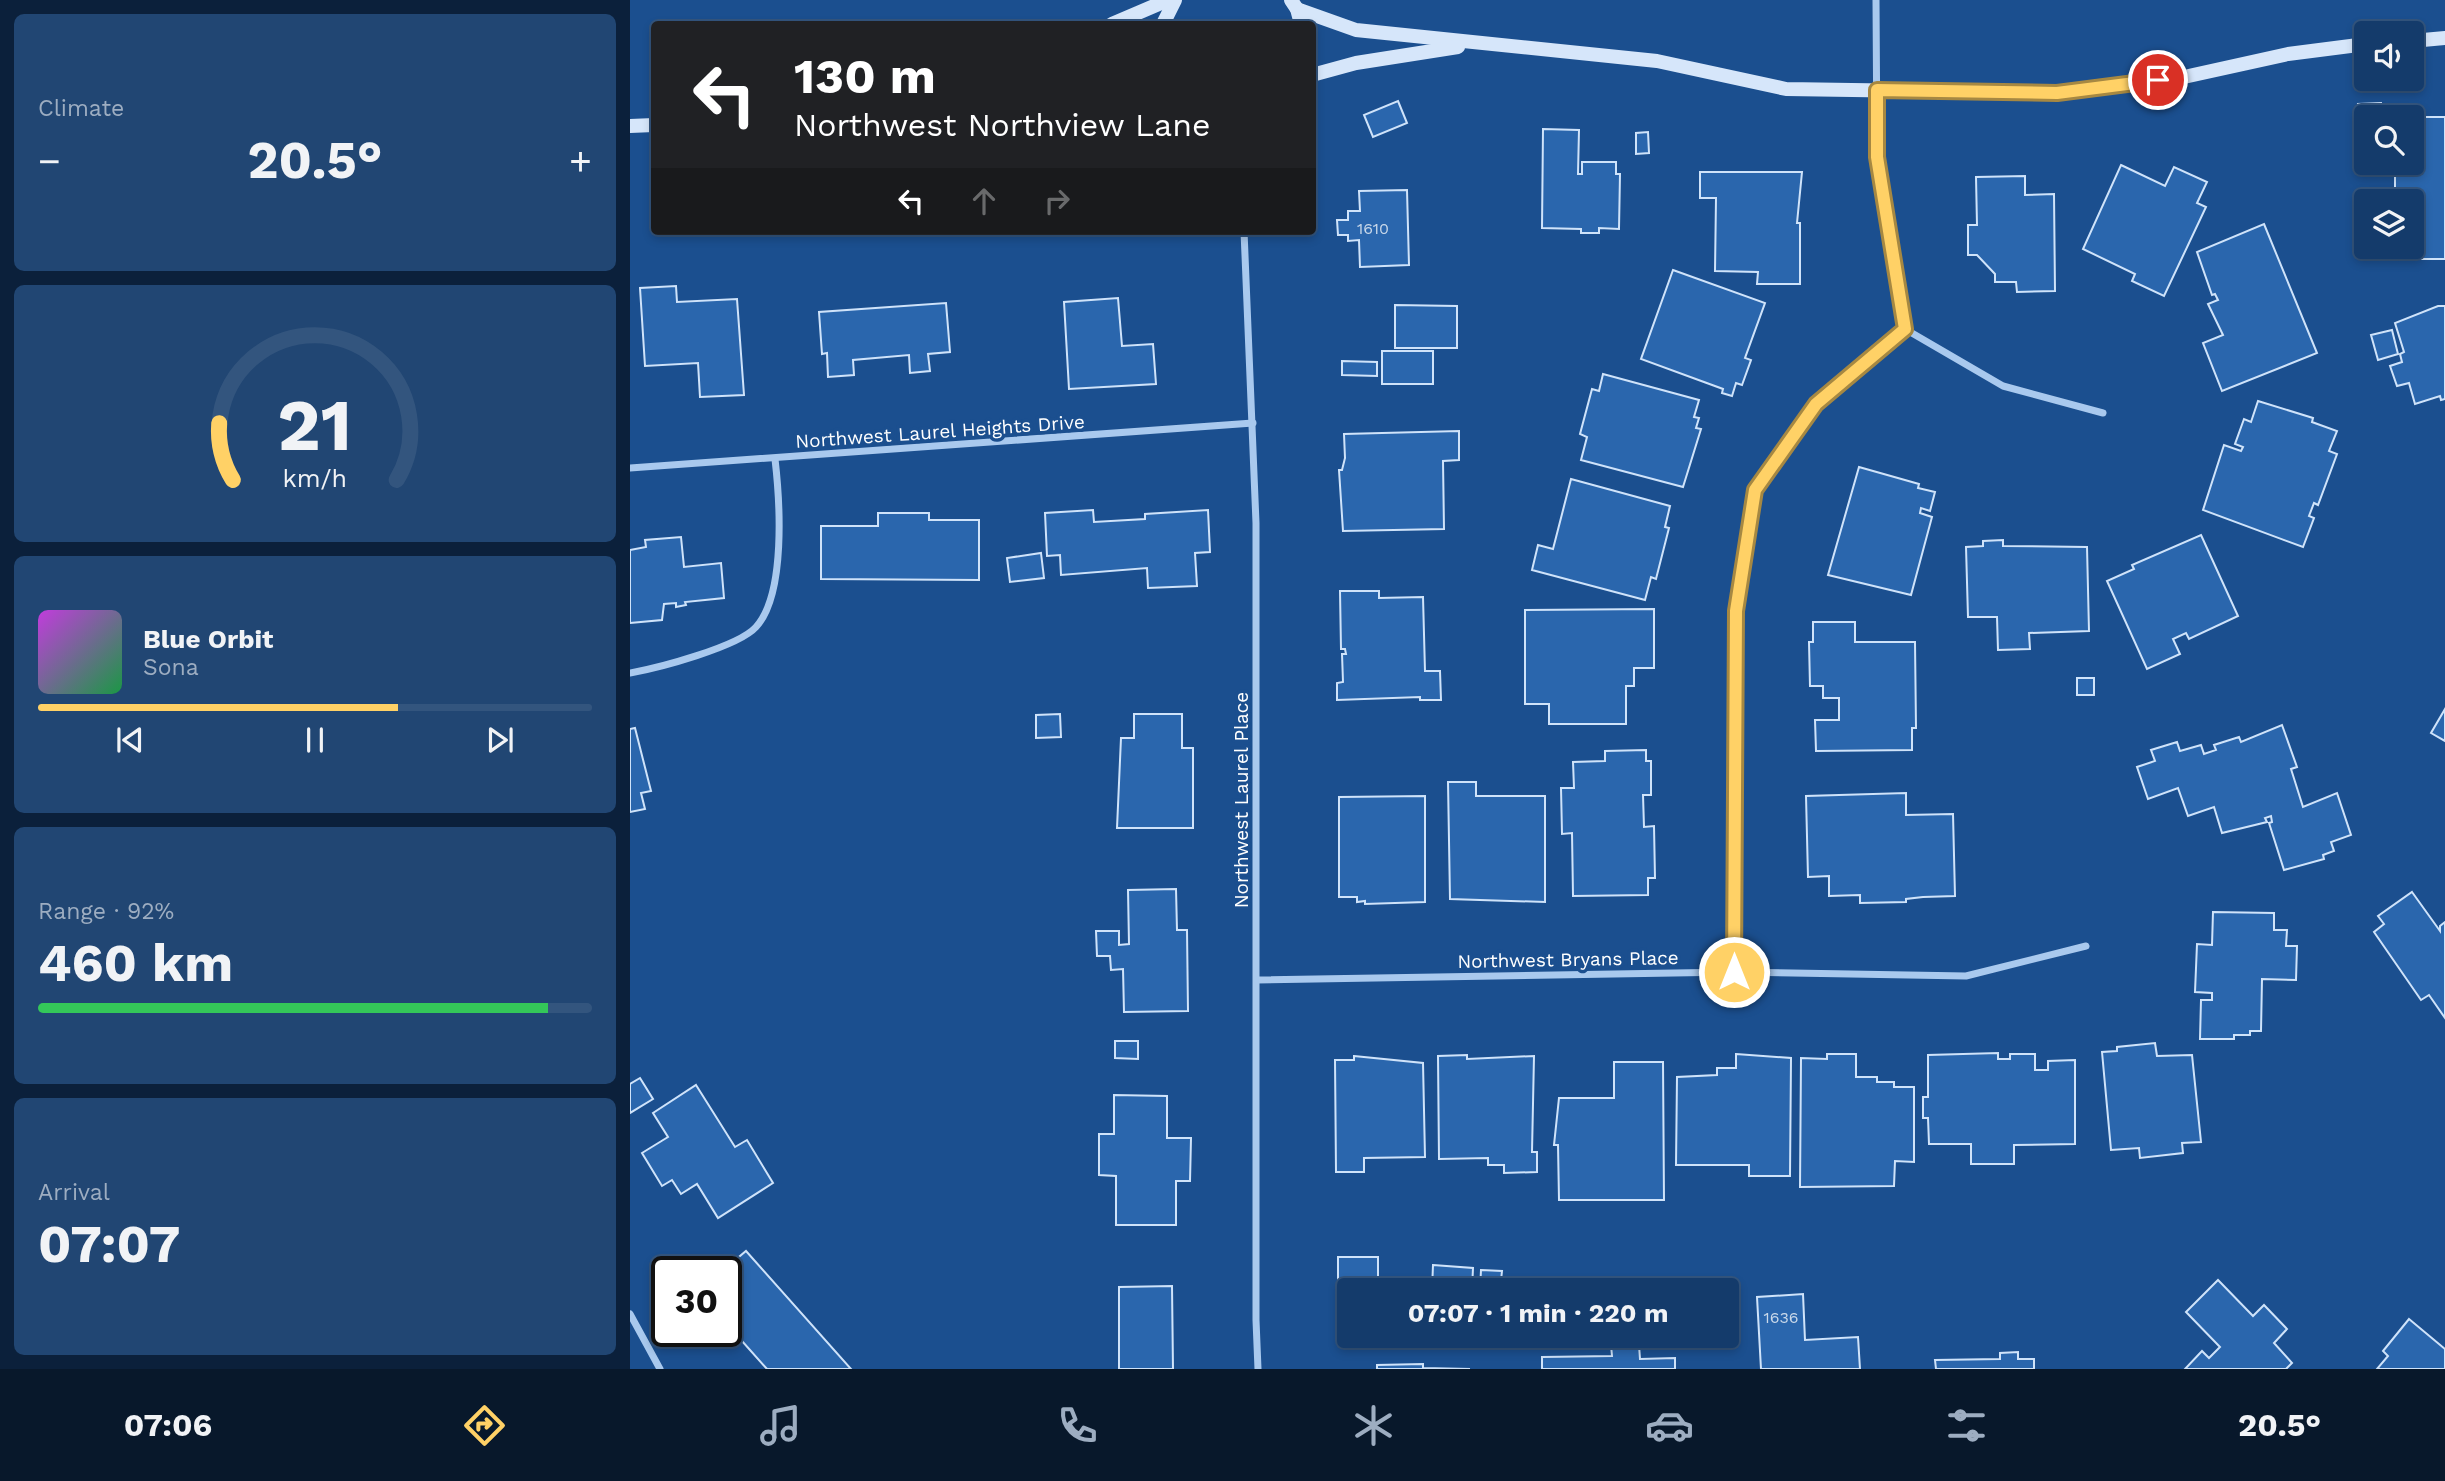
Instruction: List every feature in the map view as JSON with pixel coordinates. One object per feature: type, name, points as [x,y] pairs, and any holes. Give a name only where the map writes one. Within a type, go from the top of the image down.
[{"type":"street","points":[[1119,21],[1168,0]]},
{"type":"street","points":[[1164,21],[1175,0]]},
{"type":"street","points":[[1877,0],[1877,157],[1905,329]]},
{"type":"street","points":[[1294,4],[1356,30],[1657,61],[1786,89],[2057,93],[2184,77],[2288,54],[2354,46]]},
{"type":"street","points":[[1294,4],[1300,21]]},
{"type":"street","points":[[2424,40],[2445,38]]},
{"type":"street","points":[[1316,74],[1356,64],[1476,44]]},
{"type":"street","points":[[630,126],[651,125]]},
{"type":"street","name":"Northwest Laurel Place","points":[[1244,235],[1253,423],[1258,1369]]},
{"type":"street","points":[[1905,329],[2003,387],[2103,413]]},
{"type":"street","points":[[1734,972],[1736,611],[1755,490],[1816,404],[1905,329]]},
{"type":"street","name":"Northwest Laurel Heights Drive","points":[[630,468],[1253,423]]},
{"type":"street","points":[[630,673],[732,643],[755,628],[768,606],[775,580],[778,486],[775,459]]},
{"type":"street","name":"Northwest Bryans Place","points":[[1257,980],[1734,972],[1966,976],[2086,946]]},
{"type":"street","points":[[630,1314],[660,1369]]},
{"type":"building","points":[[1398,101],[1407,123],[1373,137],[1364,115]]},
{"type":"building","points":[[2381,103],[2381,105],[2358,105]]},
{"type":"building","points":[[2424,117],[2445,117],[2445,259],[2424,259],[2424,189],[2395,189],[2395,175],[2424,175]]},
{"type":"building","points":[[1543,129],[1579,130],[1578,174],[1582,174],[1582,162],[1616,162],[1616,174],[1620,174],[1619,229],[1599,228],[1599,233],[1581,233],[1581,229],[1542,228]]},
{"type":"building","points":[[1648,132],[1649,153],[1636,154],[1636,133]]},
{"type":"building","points":[[2121,165],[2165,186],[2174,167],[2207,182],[2197,203],[2206,207],[2164,296],[2132,281],[2135,274],[2083,249]]},
{"type":"building","points":[[1700,172],[1802,172],[1797,223],[1800,223],[1800,284],[1757,284],[1758,272],[1715,271],[1716,198],[1700,198]]},
{"type":"building","points":[[2025,176],[2025,195],[2054,194],[2055,291],[2017,292],[2016,282],[1995,282],[1995,274],[1977,255],[1968,255],[1968,225],[1977,225],[1976,177]]},
{"type":"building","points":[[1407,190],[1409,265],[1360,267],[1359,240],[1348,241],[1348,235],[1338,235],[1337,220],[1348,220],[1348,211],[1360,211],[1359,191]]},
{"type":"building","points":[[2264,224],[2317,353],[2222,391],[2203,343],[2223,335],[2208,304],[2218,300],[2215,294],[2212,295],[2197,252]]},
{"type":"building","points":[[1673,270],[1765,303],[1745,358],[1751,360],[1742,385],[1736,383],[1732,396],[1722,393],[1723,389],[1641,359]]},
{"type":"building","points":[[676,286],[677,302],[737,299],[744,395],[700,397],[698,363],[645,366],[640,288]]},
{"type":"building","points":[[1118,298],[1122,346],[1153,344],[1156,384],[1069,389],[1064,302]]},
{"type":"building","points":[[946,303],[950,352],[928,354],[930,371],[910,373],[909,355],[853,360],[854,375],[828,377],[827,353],[822,354],[819,312]]},
{"type":"building","points":[[1395,305],[1457,306],[1457,348],[1395,348]]},
{"type":"building","points":[[2438,306],[2445,306],[2445,399],[2441,400],[2440,396],[2415,404],[2409,383],[2397,386],[2390,366],[2402,362],[2400,354],[2404,352],[2395,323]]},
{"type":"building","points":[[2392,330],[2398,354],[2378,360],[2371,335]]},
{"type":"building","points":[[1382,351],[1433,351],[1433,384],[1382,384]]},
{"type":"building","points":[[1342,361],[1377,362],[1377,376],[1342,375]]},
{"type":"building","points":[[1603,374],[1699,400],[1694,417],[1699,418],[1696,428],[1701,429],[1683,487],[1581,460],[1587,437],[1580,434],[1592,389],[1599,391]]},
{"type":"building","points":[[2258,401],[2313,418],[2312,422],[2337,431],[2329,451],[2337,454],[2318,505],[2314,503],[2309,516],[2314,518],[2303,547],[2203,510],[2224,445],[2241,451],[2243,447],[2235,444],[2244,419],[2251,422]]},
{"type":"building","points":[[1459,431],[1459,460],[1443,461],[1444,529],[1343,531],[1339,470],[1342,470],[1345,458],[1344,434]]},
{"type":"building","points":[[1859,467],[1919,484],[1918,488],[1935,492],[1930,511],[1921,508],[1920,513],[1932,517],[1911,595],[1828,575]]},
{"type":"building","points":[[1571,479],[1670,506],[1665,527],[1669,528],[1656,579],[1651,577],[1645,600],[1532,570],[1538,545],[1553,549]]},
{"type":"building","points":[[1093,510],[1094,522],[1145,519],[1145,514],[1208,510],[1210,552],[1195,553],[1197,586],[1148,588],[1147,568],[1061,575],[1060,555],[1047,556],[1045,513]]},
{"type":"building","points":[[878,513],[929,513],[929,520],[979,520],[979,580],[821,579],[821,526],[878,526]]},
{"type":"building","points":[[2201,535],[2238,616],[2189,639],[2186,633],[2173,639],[2180,654],[2147,669],[2107,581],[2134,569],[2132,565]]},
{"type":"building","points":[[681,537],[684,567],[721,563],[724,598],[685,602],[686,605],[676,607],[676,603],[664,604],[662,620],[630,623],[630,550],[646,547],[645,540]]},
{"type":"building","points":[[2003,540],[2003,546],[2087,547],[2089,631],[2029,633],[2030,649],[1998,650],[1997,617],[1968,617],[1966,547],[1983,546],[1983,541]]},
{"type":"building","points":[[1041,553],[1044,578],[1010,582],[1007,558]]},
{"type":"building","points":[[1340,591],[1379,591],[1379,598],[1423,597],[1425,671],[1440,671],[1441,700],[1420,700],[1420,697],[1337,700],[1337,683],[1343,682],[1342,654],[1346,654],[1345,649],[1341,649]]},
{"type":"building","points":[[1654,609],[1654,668],[1634,668],[1634,686],[1626,686],[1626,724],[1549,724],[1549,704],[1525,704],[1525,610]]},
{"type":"building","points":[[1813,622],[1855,622],[1855,642],[1915,642],[1916,728],[1912,728],[1912,750],[1816,751],[1815,720],[1839,720],[1839,698],[1823,698],[1823,686],[1810,686],[1809,642],[1813,642]]},
{"type":"building","points":[[2077,678],[2094,678],[2094,695],[2077,695]]},
{"type":"building","points":[[2445,709],[2445,741],[2431,733]]},
{"type":"building","points":[[1060,714],[1061,737],[1036,738],[1036,715]]},
{"type":"building","points":[[1134,714],[1182,714],[1182,748],[1193,748],[1193,828],[1117,828],[1121,738],[1134,738]]},
{"type":"building","points":[[2282,725],[2297,767],[2291,769],[2303,807],[2337,793],[2351,835],[2331,842],[2334,851],[2323,855],[2324,859],[2284,870],[2269,823],[2272,822],[2271,816],[2265,818],[2267,822],[2222,833],[2214,807],[2188,816],[2178,788],[2148,799],[2137,767],[2155,761],[2151,750],[2177,742],[2180,751],[2201,745],[2204,754],[2216,750],[2214,745],[2239,737],[2241,742]]},
{"type":"building","points":[[635,728],[651,791],[641,793],[645,809],[630,812],[630,729]]},
{"type":"building","points":[[1646,750],[1646,761],[1651,761],[1651,795],[1643,795],[1644,827],[1654,826],[1655,878],[1648,878],[1648,895],[1573,896],[1572,833],[1562,834],[1561,788],[1574,788],[1573,762],[1605,761],[1605,751]]},
{"type":"building","points":[[1448,782],[1476,782],[1476,796],[1545,796],[1545,902],[1450,899]]},
{"type":"building","points":[[1906,793],[1906,815],[1953,814],[1955,896],[1906,899],[1906,902],[1860,903],[1860,895],[1829,896],[1829,876],[1808,877],[1806,796]]},
{"type":"building","points":[[1425,796],[1425,902],[1365,904],[1365,901],[1357,902],[1357,897],[1339,897],[1339,797]]},
{"type":"building","points":[[1176,889],[1177,930],[1187,930],[1188,1011],[1124,1012],[1123,969],[1111,970],[1110,956],[1097,956],[1096,931],[1119,931],[1119,945],[1129,944],[1128,890]]},
{"type":"building","points":[[2412,892],[2440,931],[2440,926],[2445,922],[2445,1018],[2429,995],[2421,1000],[2374,932],[2384,924],[2378,916]]},
{"type":"building","points":[[2213,912],[2274,913],[2274,930],[2287,930],[2286,946],[2297,946],[2296,980],[2262,979],[2261,1031],[2250,1031],[2250,1035],[2234,1035],[2234,1039],[2200,1039],[2201,1000],[2212,1000],[2212,993],[2195,992],[2197,944],[2212,945]]},
{"type":"building","points":[[1115,1041],[1138,1041],[1138,1059],[1115,1058]]},
{"type":"building","points":[[2155,1043],[2157,1056],[2192,1055],[2201,1142],[2182,1143],[2183,1153],[2140,1158],[2139,1148],[2111,1150],[2102,1052],[2117,1051],[2117,1047]]},
{"type":"building","points":[[1998,1053],[1998,1059],[2010,1059],[2010,1054],[2035,1054],[2035,1070],[2048,1070],[2048,1061],[2075,1060],[2075,1144],[2014,1145],[2014,1164],[1971,1164],[1971,1144],[1929,1144],[1928,1118],[1923,1118],[1923,1097],[1928,1097],[1928,1055]]},
{"type":"building","points":[[1736,1054],[1791,1058],[1790,1176],[1749,1176],[1749,1165],[1676,1165],[1677,1077],[1717,1075],[1717,1068],[1736,1068]]},
{"type":"building","points":[[1827,1054],[1856,1054],[1856,1077],[1877,1077],[1877,1082],[1894,1082],[1894,1087],[1914,1087],[1914,1162],[1895,1161],[1894,1186],[1800,1187],[1801,1058],[1827,1059]]},
{"type":"building","points":[[1467,1055],[1467,1059],[1534,1056],[1532,1152],[1537,1152],[1537,1172],[1504,1173],[1504,1165],[1488,1165],[1488,1158],[1439,1159],[1438,1056]]},
{"type":"building","points":[[1354,1056],[1423,1063],[1425,1157],[1364,1158],[1364,1172],[1336,1172],[1335,1060],[1354,1060]]},
{"type":"building","points":[[1614,1062],[1663,1062],[1664,1200],[1559,1200],[1558,1145],[1554,1145],[1559,1098],[1614,1098]]},
{"type":"building","points":[[640,1078],[653,1099],[630,1113],[630,1084]]},
{"type":"building","points":[[696,1085],[735,1147],[747,1140],[773,1183],[718,1218],[697,1184],[681,1194],[672,1180],[662,1186],[642,1153],[668,1137],[653,1113]]},
{"type":"building","points":[[1114,1095],[1167,1096],[1167,1138],[1191,1138],[1190,1181],[1176,1181],[1176,1225],[1116,1225],[1116,1176],[1099,1175],[1099,1134],[1114,1134]]},
{"type":"building","points":[[746,1251],[851,1369],[767,1369],[742,1341],[740,1256]]},
{"type":"building","points":[[1338,1257],[1378,1257],[1378,1278],[1338,1278]]},
{"type":"building","points":[[1433,1265],[1473,1268],[1473,1278],[1432,1278]]},
{"type":"building","points":[[1481,1270],[1502,1271],[1501,1278],[1481,1278]]},
{"type":"building","points":[[2218,1280],[2253,1316],[2264,1305],[2287,1329],[2274,1343],[2292,1363],[2286,1369],[2185,1369],[2202,1351],[2209,1358],[2220,1347],[2186,1312]]},
{"type":"building","points":[[1172,1286],[1173,1369],[1119,1369],[1119,1287]]},
{"type":"building","points":[[1803,1294],[1805,1340],[1858,1337],[1860,1369],[1761,1369],[1757,1297]]},
{"type":"building","points":[[2409,1319],[2445,1349],[2445,1369],[2377,1369],[2388,1356],[2383,1351]]},
{"type":"building","points":[[1611,1348],[1639,1348],[1640,1359],[1675,1358],[1675,1369],[1542,1369],[1542,1357],[1612,1356]]},
{"type":"building","points":[[2018,1352],[2018,1359],[2034,1359],[2034,1369],[1936,1369],[1935,1360],[2000,1359],[2000,1353]]},
{"type":"building","points":[[1423,1364],[1423,1368],[1470,1369],[1377,1369],[1377,1365]]},
{"type":"route","points":[[1734,972],[1736,611],[1755,490],[1816,404],[1905,329],[1877,157],[1877,90],[2057,93],[2158,80]]}]
